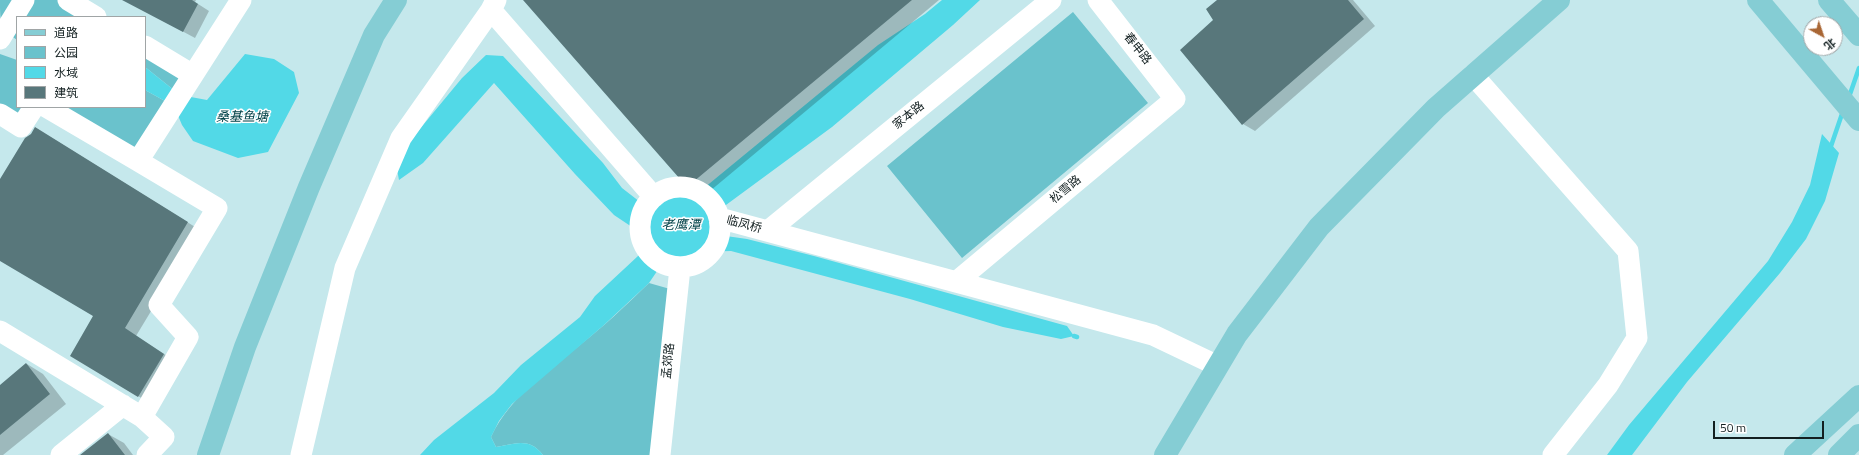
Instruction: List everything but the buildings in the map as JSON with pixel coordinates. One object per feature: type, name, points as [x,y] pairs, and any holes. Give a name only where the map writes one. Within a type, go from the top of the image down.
[{"type":"main road","points":[[208,455],[245,347],[312,181],[374,35],[396,0]]},
{"type":"main road","points":[[1165,455],[1237,334],[1319,227],[1436,108],[1559,0]]},
{"type":"main road","points":[[1758,0],[1859,120]]},
{"type":"main road","points":[[1829,0],[1859,35]]},
{"type":"main road","points":[[1795,455],[1859,396]]},
{"type":"main road","points":[[1839,455],[1859,435]]},
{"type":"street","points":[[0,39],[24,0]]},
{"type":"street","points":[[68,0],[94,16]]},
{"type":"street","points":[[138,161],[241,0]]},
{"type":"street","name":"家本路","points":[[768,232],[1050,0]]},
{"type":"street","name":"春申路","points":[[1098,0],[1175,99]]},
{"type":"street","points":[[301,455],[348,261],[401,138],[493,5],[650,200]]},
{"type":"street","points":[[146,47],[182,91]]},
{"type":"street","points":[[1473,75],[1628,251],[1637,338],[1608,385],[1559,453]]},
{"type":"street","name":"松雪路","points":[[956,282],[1175,99]]},
{"type":"street","points":[[0,114],[21,127],[33,108]]},
{"type":"street","points":[[48,108],[217,208],[159,305],[188,337],[142,417]]},
{"type":"street","points":[[679,187],[694,190],[705,196],[714,206],[719,221],[711,253],[698,263],[672,266],[651,255],[641,237],[650,200],[666,190],[679,187]]},
{"type":"street","name":"临凤桥","points":[[719,221],[768,232],[1153,335],[1218,366]]},
{"type":"street","name":"孟郊路","points":[[660,455],[672,266]]},
{"type":"street","points":[[4,339],[142,417],[164,437],[147,455]]},
{"type":"street","points":[[61,455],[123,405]]},
{"type":"green space","points":[[0,0],[68,0],[94,16],[16,16],[16,39],[4,28],[0,14]]},
{"type":"green space","points":[[1073,12],[1148,103],[962,258],[887,166]]},
{"type":"green space","points":[[146,47],[193,75],[180,95],[146,68]]},
{"type":"green space","points":[[0,54],[16,60],[16,108],[33,108],[21,127],[0,114]]},
{"type":"green space","points":[[146,91],[174,106],[138,161],[48,108],[146,108]]},
{"type":"green space","points":[[649,283],[677,291],[660,455],[543,455],[538,449],[527,444],[516,443],[496,447],[491,437],[510,407],[522,394],[606,324]]},
{"type":"water","name":"老鹰潭","points":[[942,0],[980,0],[953,25],[832,127],[711,216],[712,229],[726,236],[747,239],[814,256],[1067,326],[1074,336],[1061,339],[1003,327],[910,299],[731,251],[699,252],[684,257],[668,255],[649,283],[604,325],[512,404],[499,421],[491,437],[496,447],[516,443],[527,444],[538,449],[543,455],[420,455],[434,440],[494,393],[521,365],[580,317],[595,296],[638,256],[652,239],[650,232],[632,227],[614,215],[575,174],[494,83],[423,163],[399,180],[395,159],[462,78],[486,55],[503,56],[603,163],[622,188],[653,212],[666,200],[675,196],[693,197],[878,45],[925,14]]},
{"type":"water","name":"桑基鱼塘","points":[[245,54],[274,59],[294,72],[299,93],[268,152],[238,158],[193,141],[182,125],[174,106],[146,91],[146,68],[180,95],[207,100]]},
{"type":"water","points":[[1822,134],[1839,153],[1825,201],[1806,239],[1780,273],[1687,382],[1632,455],[1607,455],[1629,425],[1768,261],[1792,222],[1810,185]]},
{"type":"waterway","points":[[1849,97],[1859,68]]},
{"type":"waterway","points":[[1830,149],[1843,111]]}]
